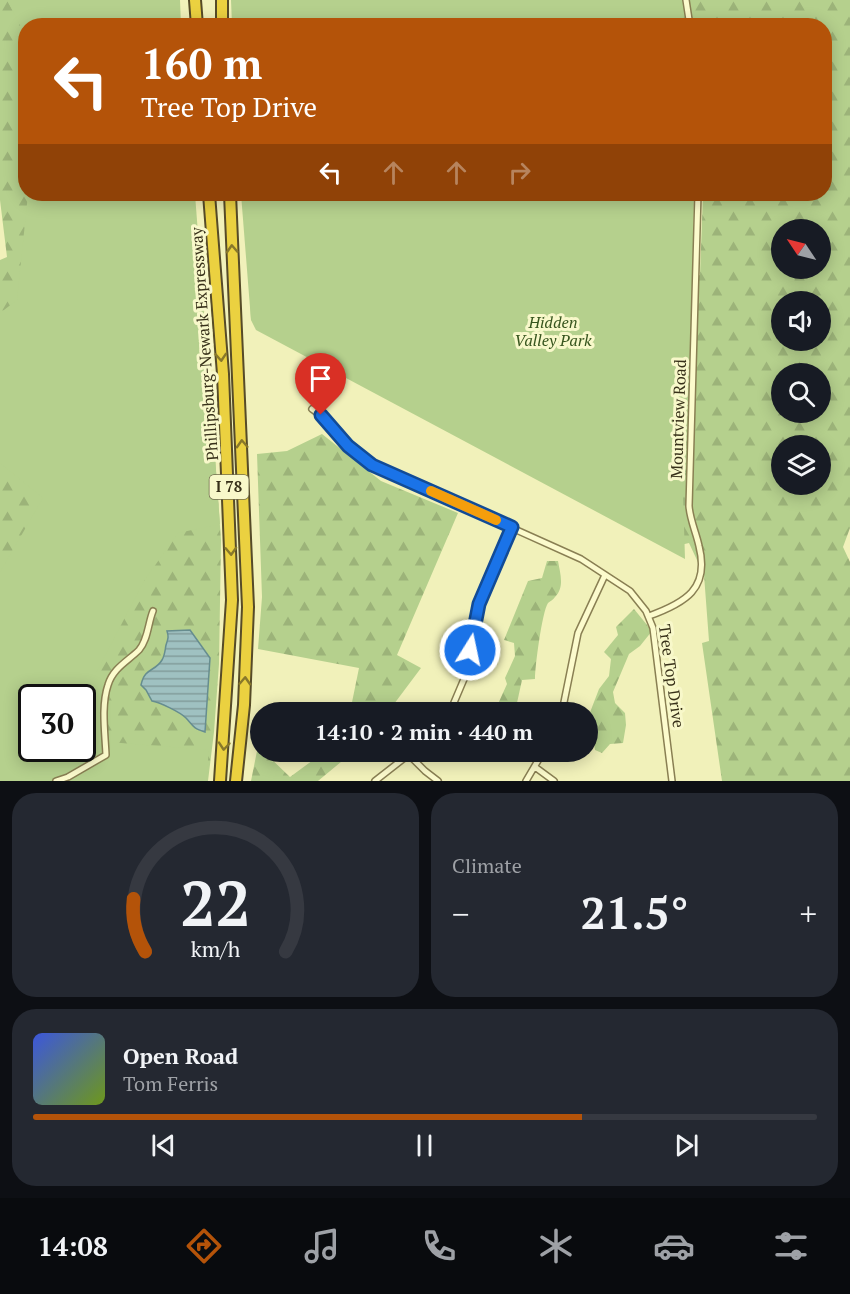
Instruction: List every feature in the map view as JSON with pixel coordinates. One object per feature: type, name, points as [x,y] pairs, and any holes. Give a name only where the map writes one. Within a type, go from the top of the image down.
[{"type":"highway","points":[[195,0],[196,18]]},
{"type":"highway","points":[[222,0],[222,18]]},
{"type":"highway","name":"Phillipsburg-Newark Expressway","points":[[210,201],[223,374],[232,600],[220,781]]},
{"type":"highway","name":"Phillipsburg-Newark Expressway","points":[[230,201],[248,607],[244,705],[236,781]]},
{"type":"street","points":[[686,0],[689,18]]},
{"type":"street","name":"Mountview Road","points":[[649,615],[688,596],[694,591],[701,574],[700,550],[689,506],[698,201]]},
{"type":"street","name":"Tree Top Drive","points":[[312,409],[323,417],[348,446],[372,465],[581,560],[630,591],[649,615],[655,640],[672,781]]},
{"type":"street","points":[[454,702],[464,679],[479,604],[512,527]]},
{"type":"street","points":[[564,702],[578,633],[605,575]]},
{"type":"street","points":[[56,781],[68,777],[106,755],[104,706],[108,683],[117,669],[145,642],[153,611]]},
{"type":"street","points":[[375,781],[399,762]]},
{"type":"street","points":[[418,762],[438,781]]},
{"type":"street","points":[[526,781],[538,762]]},
{"type":"street","points":[[535,767],[554,781]]},
{"type":"green space","points":[[0,0],[83,0],[44,18],[18,18],[18,201],[186,201],[210,457],[215,456],[221,540],[219,664],[208,781],[0,781],[0,260],[7,257],[0,200]]},
{"type":"green space","points":[[7,0],[180,0],[181,18],[18,18],[18,21]]},
{"type":"green space","points":[[231,0],[681,0],[684,18],[232,18]]},
{"type":"green space","points":[[595,0],[850,0],[850,528],[843,547],[850,562],[850,781],[722,781],[702,643],[709,641],[704,575],[689,543],[672,547],[251,320],[245,201],[278,201],[677,286],[700,275],[703,201],[832,201],[832,18],[594,18]]},
{"type":"green space","points":[[27,201],[196,201],[220,524],[178,533],[144,581],[96,673],[96,684],[18,684],[18,762],[96,762],[96,741],[209,750],[206,781],[0,781],[0,572],[43,498],[0,463],[0,313],[17,300]]},
{"type":"green space","name":"Hidden Valley Park","points":[[242,201],[694,201],[692,327],[683,493],[685,559],[256,330],[251,320]]},
{"type":"green space","points":[[322,434],[381,481],[458,513],[397,655],[421,668],[396,702],[352,702],[359,668],[258,649],[262,597],[257,454],[287,451]]},
{"type":"green space","points":[[547,561],[558,561],[561,584],[558,593],[548,603],[543,617],[535,679],[522,680],[517,702],[499,702],[507,684],[505,678],[515,656],[514,643],[504,640],[528,581],[542,578]]},
{"type":"green space","points":[[634,609],[652,631],[640,646],[629,654],[613,692],[615,703],[625,713],[623,743],[610,744],[602,753],[598,751],[598,702],[594,702],[599,689],[609,676],[611,659],[604,652],[618,635],[616,627]]},
{"type":"green space","points":[[255,762],[274,762],[290,777],[310,762],[341,762],[318,781],[251,781]]},
{"type":"water","points":[[190,630],[210,658],[205,732],[194,727],[179,713],[152,701],[141,685],[145,675],[163,658],[168,638],[167,631]]},
{"type":"slow traffic","points":[[431,491],[496,520]]},
{"type":"route","points":[[321,415],[348,446],[372,465],[512,527],[479,604],[470,650]]}]
